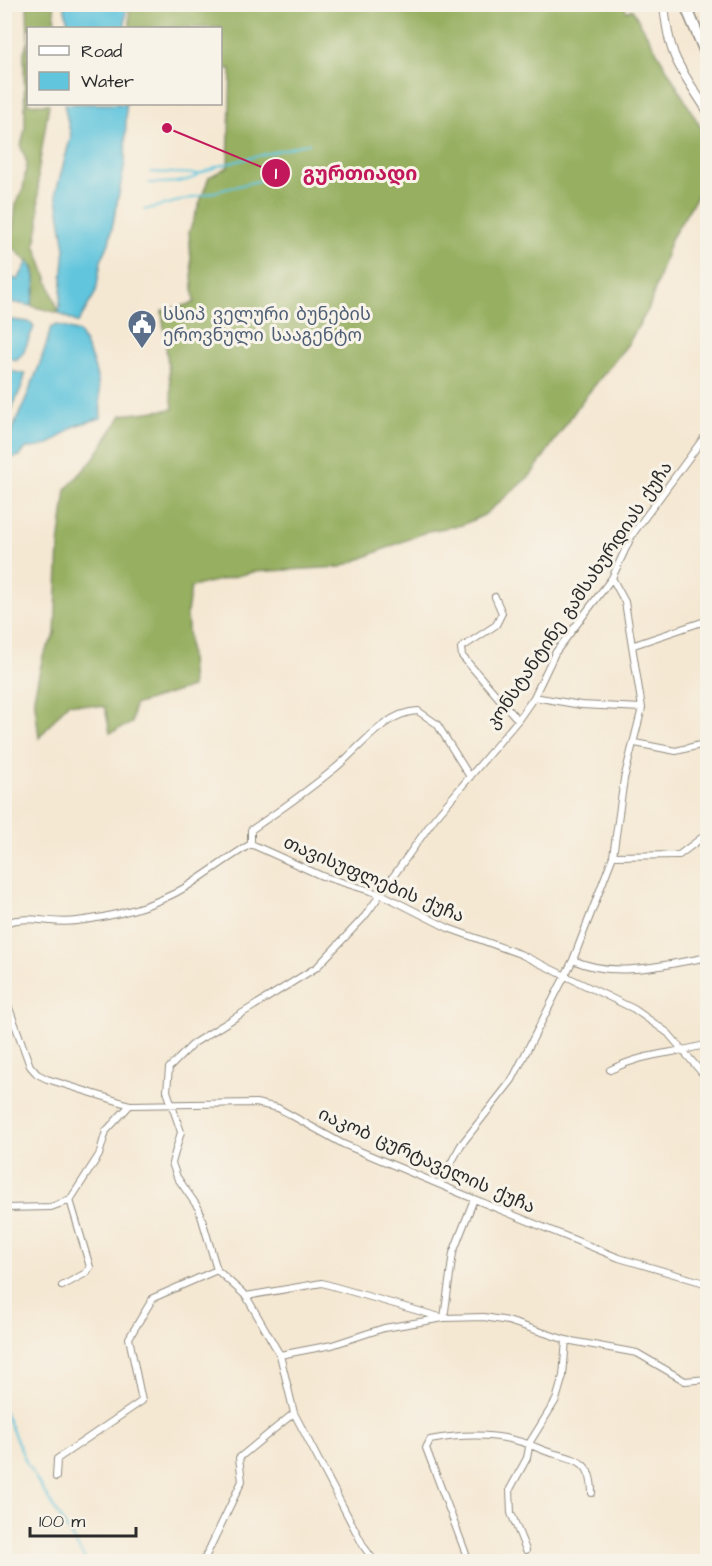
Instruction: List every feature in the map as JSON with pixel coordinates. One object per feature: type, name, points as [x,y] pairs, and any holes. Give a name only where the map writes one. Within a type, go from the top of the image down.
[{"type":"highway","points":[[685,4],[708,59]]},
{"type":"street","points":[[664,4],[667,38],[674,60],[708,112]]},
{"type":"street","points":[[666,23],[671,4]]},
{"type":"street","name":"კონსტანტინე გამსახურდიას ქუჩა","points":[[217,1270],[199,1209],[177,1176],[172,1163],[181,1132],[167,1091],[167,1080],[173,1061],[194,1043],[317,967],[383,895],[434,819],[518,720],[534,697],[555,653],[612,578],[632,535],[708,432]]},
{"type":"street","points":[[440,1183],[461,1145],[512,1080],[573,960],[613,856],[624,779],[642,708],[626,602],[612,578]]},
{"type":"street","points":[[495,597],[502,613],[496,625],[461,648],[462,656],[518,720]]},
{"type":"street","points":[[634,645],[708,620]]},
{"type":"street","points":[[534,697],[581,705],[642,708]]},
{"type":"street","points":[[4,923],[30,917],[53,922],[76,921],[158,901],[185,887],[251,844],[251,830],[334,770],[394,717],[408,711],[418,711],[437,724],[470,777]]},
{"type":"street","points":[[634,743],[676,751],[707,744]]},
{"type":"street","points":[[613,856],[679,855],[708,833]]},
{"type":"street","name":"თავისუფლების ქუჩა","points":[[251,844],[322,876],[383,895],[421,917],[520,954],[634,1009],[668,1033],[708,1080]]},
{"type":"street","points":[[573,960],[608,970],[650,967],[708,957]]},
{"type":"street","points":[[4,994],[30,1066],[37,1074],[130,1105],[106,1131],[99,1155],[70,1200],[51,1207],[4,1208]]},
{"type":"street","points":[[610,1070],[632,1059],[655,1053],[684,1051],[708,1044]]},
{"type":"street","name":"იაკობ ცურტაველის ქუჩა","points":[[130,1105],[256,1103],[278,1108],[343,1144],[474,1199],[620,1258],[708,1284]]},
{"type":"street","points":[[444,1318],[453,1254],[474,1199]]},
{"type":"street","points":[[62,1286],[86,1273],[90,1267],[70,1200]]},
{"type":"street","points":[[56,1477],[57,1459],[142,1401],[129,1338],[153,1298],[217,1270],[246,1296],[280,1355],[294,1413],[364,1546],[375,1562]]},
{"type":"street","points":[[246,1296],[322,1283],[444,1318]]},
{"type":"street","points":[[280,1355],[332,1345],[384,1328],[444,1318],[484,1317],[500,1319],[566,1340],[637,1353],[685,1381],[708,1379]]},
{"type":"street","points":[[526,1550],[511,1513],[510,1489],[526,1458],[530,1442],[556,1400],[563,1377],[566,1340]]},
{"type":"street","points":[[203,1562],[242,1481],[239,1458],[294,1413]]},
{"type":"street","points":[[469,1562],[426,1448],[430,1440],[461,1434],[479,1434],[530,1442],[538,1448],[574,1458],[587,1468],[592,1481],[592,1493]]},
{"type":"green space","points":[[623,4],[627,12],[632,9],[700,126],[707,153],[697,168],[707,175],[707,180],[671,239],[649,308],[628,344],[582,401],[531,475],[484,515],[462,525],[428,531],[341,567],[253,572],[191,587],[187,613],[192,687],[134,705],[132,723],[110,733],[105,707],[68,703],[39,738],[34,697],[43,656],[55,634],[59,546],[66,489],[92,461],[122,415],[173,409],[162,311],[194,303],[189,232],[209,177],[228,167],[231,69],[222,68],[222,27],[130,27],[129,5]]},
{"type":"green space","points":[[27,5],[54,5],[55,27],[28,27]]},
{"type":"green space","points":[[27,43],[27,105],[49,105],[38,173],[39,225],[35,244],[59,313],[31,306],[35,291],[35,269],[11,246],[16,204],[23,189],[27,163],[21,147],[25,128],[24,52]]},
{"type":"water","points":[[64,5],[126,5],[125,27],[69,27]]},
{"type":"water","points":[[64,105],[126,105],[125,163],[109,243],[101,261],[96,292],[78,323],[59,313],[65,248],[56,192],[71,136]]},
{"type":"water","points":[[28,261],[35,277],[31,306],[5,301],[5,275],[18,280]]},
{"type":"water","points":[[4,319],[29,322],[34,327],[23,353],[16,360],[5,356]]},
{"type":"water","points":[[57,325],[79,332],[85,343],[96,374],[101,418],[73,427],[47,445],[26,448],[20,456],[8,458],[5,455],[5,448],[36,373],[51,327]]},
{"type":"water","points":[[5,370],[25,374],[5,425]]},
{"type":"waterway","points":[[150,172],[199,174],[218,166],[309,143]]},
{"type":"waterway","points":[[149,183],[189,180],[199,174]]},
{"type":"waterway","points":[[144,210],[277,176]]},
{"type":"waterway","points":[[4,1411],[27,1464],[87,1562]]},
{"type":"place","name":"გურთიადი","points":[[167,128]]},
{"type":"place","name":"სსიპ ველური ბუნების ეროვნული სააგენტო","points":[[142,350]]}]
